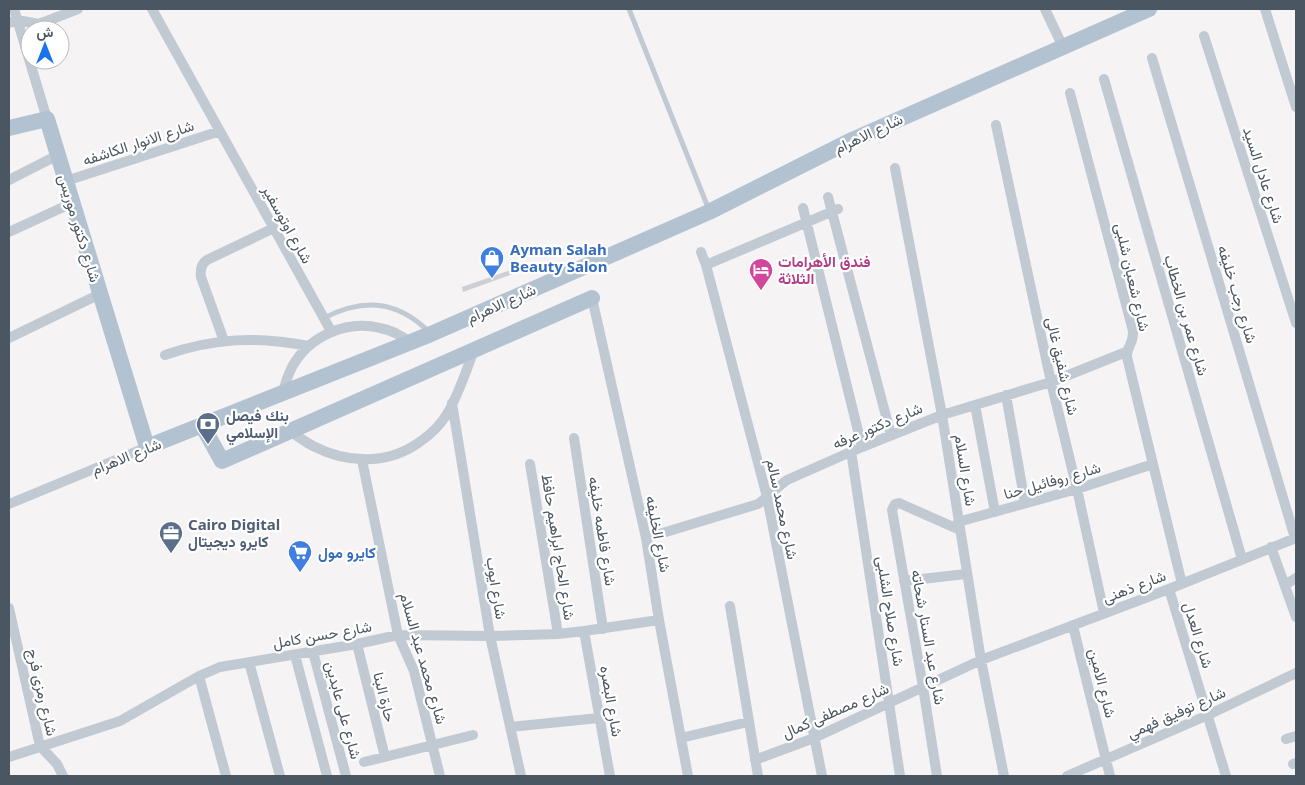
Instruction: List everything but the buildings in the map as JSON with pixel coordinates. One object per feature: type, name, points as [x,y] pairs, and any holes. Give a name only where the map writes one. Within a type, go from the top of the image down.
[{"type":"main road","name":"شارع الاهرام","points":[[147,447],[411,343],[709,212],[852,140],[1149,9]]},
{"type":"main road","points":[[9,128],[47,119]]},
{"type":"main road","name":"شارع دكتور موريس","points":[[47,119],[147,447]]},
{"type":"main road","points":[[202,426],[222,462],[592,298]]},
{"type":"street","name":"شارع دكتور موريس","points":[[14,9],[13,22],[47,119]]},
{"type":"street","points":[[13,22],[22,9]]},
{"type":"street","points":[[13,22],[39,24],[78,9]]},
{"type":"street","name":"شارع اوتوسفير","points":[[152,9],[331,332]]},
{"type":"street","points":[[1045,9],[1063,47]]},
{"type":"street","points":[[1266,9],[1296,107]]},
{"type":"street","name":"شارع عادل السيد","points":[[1204,36],[1296,323]]},
{"type":"street","name":"شارع رجب خليفه","points":[[1152,58],[1296,538]]},
{"type":"street","name":"شارع عمر بن الخطاب","points":[[1104,79],[1242,559]]},
{"type":"street","name":"شارع شعبان شلبى","points":[[1070,93],[1133,331],[1132,341],[1126,352],[1126,357],[1182,584]]},
{"type":"street","name":"شارع شفيق غالى","points":[[996,125],[1051,382],[1104,613]]},
{"type":"street","name":"شارع الانوار الكاشفه","points":[[66,182],[220,131]]},
{"type":"street","points":[[9,180],[58,155]]},
{"type":"street","name":"شارع السلام","points":[[895,168],[942,414],[966,574],[1004,776]]},
{"type":"street","points":[[828,197],[835,210],[891,435]]},
{"type":"street","points":[[9,232],[72,203]]},
{"type":"street","points":[[803,208],[862,447]]},
{"type":"street","points":[[706,265],[835,210]]},
{"type":"street","points":[[224,341],[201,277],[202,265],[207,260],[274,228]]},
{"type":"street","name":"شارع محمد سالم","points":[[701,252],[768,497],[822,776]]},
{"type":"street","points":[[9,336],[100,294]]},
{"type":"street","name":"شارع الخليفه","points":[[592,298],[646,538],[688,776]]},
{"type":"street","points":[[283,393],[286,380],[299,356],[308,346],[331,332],[347,327],[364,325],[381,328],[397,334],[411,343]]},
{"type":"street","points":[[165,355],[204,344],[224,341],[258,340],[308,346]]},
{"type":"street","points":[[290,432],[313,446],[362,460],[380,459],[397,455],[428,437],[440,424],[447,414],[474,350]]},
{"type":"street","name":"شارع دكتور عرفه","points":[[646,538],[758,504],[787,480],[851,451],[942,414],[1051,382],[1126,352]]},
{"type":"street","points":[[1006,394],[1025,503]]},
{"type":"street","name":"شارع ايوب","points":[[452,403],[490,636],[522,776]]},
{"type":"street","points":[[975,405],[995,512]]},
{"type":"street","name":"شارع فاطمه خليفه","points":[[574,438],[603,629]]},
{"type":"street","name":"شارع الاهرام","points":[[9,504],[147,447]]},
{"type":"street","name":"شارع صلاح الشلبى","points":[[851,451],[900,776]]},
{"type":"street","name":"شارع محمد عبد السلام","points":[[362,460],[398,635],[414,670],[440,776]]},
{"type":"street","name":"شارع الحاج ابراهيم حافظ","points":[[530,464],[558,634]]},
{"type":"street","name":"شارع روفائيل حنا","points":[[959,526],[995,512],[1077,489],[1153,464]]},
{"type":"street","name":"شارع عبد الستار شحاته","points":[[937,776],[892,510],[895,504],[900,503],[959,526]]},
{"type":"street","name":"شارع ذهنى","points":[[981,660],[1182,584],[1296,538]]},
{"type":"street","points":[[1271,548],[1296,617]]},
{"type":"street","points":[[904,581],[966,574]]},
{"type":"street","points":[[1284,585],[1296,578]]},
{"type":"street","name":"شارع العدل","points":[[1169,589],[1226,776]]},
{"type":"street","points":[[730,606],[758,776]]},
{"type":"street","name":"شارع رمزى فرج","points":[[9,608],[40,746],[56,764],[63,776]]},
{"type":"street","name":"شارع حسن كامل","points":[[9,757],[120,721],[199,676],[220,667],[313,652],[398,635],[490,636],[558,634],[659,620]]},
{"type":"street","name":"شارع الامين","points":[[1073,626],[1110,776]]},
{"type":"street","name":"شارع البصره","points":[[584,631],[610,776]]},
{"type":"street","name":"حارة البنا","points":[[357,644],[385,757]]},
{"type":"street","name":"شارع على عابدين","points":[[313,652],[346,776]]},
{"type":"street","points":[[296,655],[327,776]]},
{"type":"street","name":"شارع مصطفى كمال","points":[[755,760],[814,738],[981,660]]},
{"type":"street","points":[[249,662],[280,776]]},
{"type":"street","name":"شارع توفيق فهمي","points":[[1067,776],[1208,715],[1296,673]]},
{"type":"street","points":[[199,676],[226,776]]},
{"type":"street","points":[[510,727],[599,718]]},
{"type":"street","points":[[680,738],[748,722]]},
{"type":"street","points":[[364,762],[473,735]]},
{"type":"street","points":[[1286,739],[1296,736]]},
{"type":"lane","points":[[629,9],[709,212]]},
{"type":"lane","points":[[324,318],[339,310],[355,306],[389,307],[405,313],[419,322],[431,334]]},
{"type":"place","name":"Ayman Salah Beauty Salon","points":[[492,279]]},
{"type":"place","name":"فندق الأهرامات الثلاثة","points":[[761,291]]},
{"type":"place","name":"بنك فيصل الإسلامي","points":[[208,445]]},
{"type":"place","name":"Cairo Digital كايرو ديجيتال","points":[[171,554]]},
{"type":"place","name":"كايرو مول","points":[[300,573]]}]
